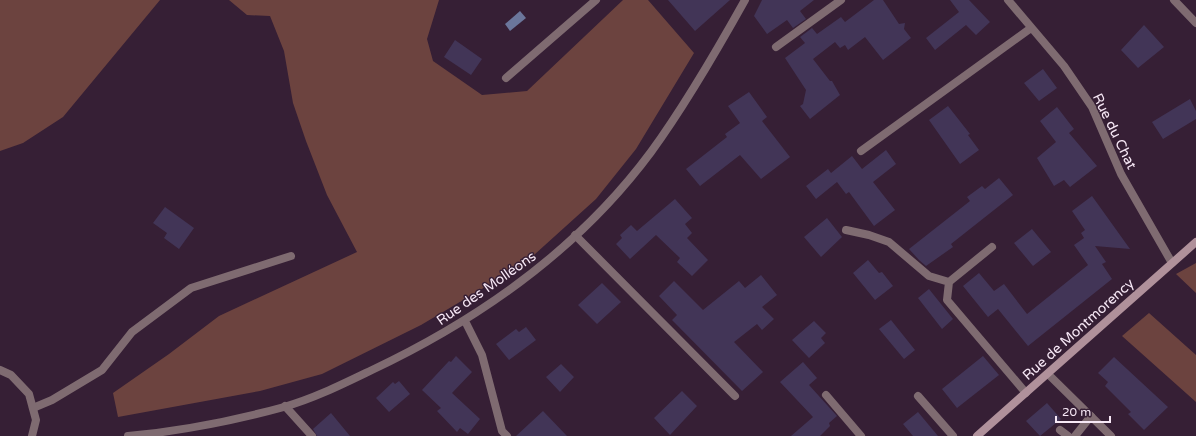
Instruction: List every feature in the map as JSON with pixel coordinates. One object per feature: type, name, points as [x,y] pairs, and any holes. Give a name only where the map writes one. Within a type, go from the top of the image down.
[{"type":"street","points":[[506,78],[596,0]]},
{"type":"street","name":"Rue des Molléons","points":[[128,436],[211,425],[286,406],[332,389],[377,368],[465,321],[521,282],[555,255],[602,209],[650,152],[708,67],[745,0]]},
{"type":"street","points":[[776,47],[841,0]]},
{"type":"street","name":"Rue du Chat","points":[[1008,0],[1064,66],[1092,107],[1120,174],[1172,263]]},
{"type":"street","points":[[1174,0],[1196,23]]},
{"type":"street","points":[[861,151],[1031,28]]},
{"type":"street","points":[[846,230],[869,235],[889,242],[929,276],[949,282]]},
{"type":"street","points":[[575,235],[735,396]]},
{"type":"street","name":"Rue de Montmorency","points":[[977,436],[1196,242]]},
{"type":"street","points":[[992,247],[949,282],[947,300],[1026,393]]},
{"type":"street","points":[[33,408],[52,400],[102,370],[132,332],[191,288],[291,256]]},
{"type":"street","points":[[465,321],[482,355],[502,430],[507,436]]},
{"type":"street","points":[[0,370],[11,375],[29,394],[36,420],[32,436]]},
{"type":"street","points":[[1048,374],[1111,436]]},
{"type":"street","points":[[826,395],[861,436]]},
{"type":"street","points":[[918,396],[953,436]]},
{"type":"street","points":[[286,406],[312,436]]},
{"type":"street","points":[[1075,436],[1091,416]]},
{"type":"street","points":[[1060,430],[1068,436]]},
{"type":"shaded area","points":[[0,0],[160,0],[63,117],[23,143],[0,151]]},
{"type":"shaded area","points":[[229,0],[439,0],[427,39],[433,61],[482,95],[527,91],[623,0],[648,0],[694,53],[636,149],[596,199],[524,264],[421,325],[322,374],[260,391],[118,417],[113,393],[169,354],[219,316],[357,252],[327,195],[306,141],[293,103],[284,51],[270,16],[247,15]]},
{"type":"shaded area","points":[[1196,263],[1196,293],[1176,274]]},
{"type":"shaded area","points":[[1149,313],[1196,355],[1196,402],[1122,336]]},
{"type":"water","points":[[520,11],[526,18],[510,31],[505,24]]},
{"type":"building","points":[[668,0],[730,0],[695,31]]},
{"type":"building","points":[[762,0],[814,0],[800,11],[806,19],[793,28],[787,20],[767,34],[754,16]]},
{"type":"building","points":[[874,0],[883,0],[899,24],[905,23],[904,29],[911,38],[883,60],[865,37],[848,50],[845,45],[840,48],[835,42],[813,59],[830,81],[832,81],[840,95],[810,119],[800,106],[803,104],[806,90],[785,58],[805,43],[800,37],[812,28],[817,34],[841,17],[845,22]]},
{"type":"building","points":[[950,0],[969,0],[990,22],[976,35],[966,25],[935,50],[926,38],[959,12]]},
{"type":"building","points":[[1144,25],[1164,47],[1138,68],[1121,50]]},
{"type":"building","points":[[455,40],[482,59],[471,75],[444,57]]},
{"type":"building","points":[[1043,69],[1057,88],[1039,101],[1024,83]]},
{"type":"building","points":[[749,92],[767,117],[762,121],[790,157],[761,179],[740,155],[700,186],[686,169],[727,137],[725,134],[740,123],[728,106]]},
{"type":"building","points":[[1190,99],[1196,111],[1196,119],[1163,139],[1152,122]]},
{"type":"building","points":[[948,106],[970,134],[968,135],[979,150],[960,164],[929,120]]},
{"type":"building","points":[[1057,107],[1074,129],[1069,133],[1097,166],[1070,187],[1064,180],[1054,186],[1037,158],[1056,142],[1040,121]]},
{"type":"building","points":[[886,150],[896,164],[873,182],[895,210],[874,226],[849,192],[846,194],[837,182],[816,199],[806,186],[828,169],[831,173],[852,156],[862,169]]},
{"type":"building","points":[[999,178],[1013,195],[951,244],[953,247],[926,266],[909,249],[970,201],[967,197],[982,186],[985,189]]},
{"type":"building","points":[[1092,196],[1130,249],[1095,246],[1106,262],[1102,264],[1112,279],[1028,346],[998,309],[988,317],[963,286],[979,273],[994,291],[1004,284],[1027,314],[1088,265],[1074,245],[1084,238],[1081,233],[1085,230],[1072,211]]},
{"type":"building","points":[[675,199],[692,218],[685,224],[692,233],[687,238],[708,260],[692,276],[677,262],[680,258],[656,235],[630,259],[616,244],[622,238],[620,235],[631,225],[637,231]]},
{"type":"building","points":[[165,207],[194,228],[179,249],[164,238],[167,233],[153,223]]},
{"type":"building","points":[[827,218],[842,237],[821,257],[804,237]]},
{"type":"building","points":[[1032,229],[1051,252],[1033,266],[1014,243]]},
{"type":"building","points":[[868,260],[879,273],[882,272],[893,286],[875,300],[853,273]]},
{"type":"building","points":[[761,275],[777,295],[762,307],[774,319],[762,330],[757,324],[734,342],[763,372],[742,391],[672,320],[677,315],[659,296],[674,281],[703,310],[739,281],[745,288]]},
{"type":"building","points":[[602,283],[621,302],[597,324],[578,305]]},
{"type":"building","points":[[929,289],[953,319],[942,329],[918,298]]},
{"type":"building","points":[[891,320],[915,350],[904,359],[879,329]]},
{"type":"building","points":[[814,321],[826,333],[821,338],[825,343],[809,358],[792,340]]},
{"type":"building","points":[[526,327],[536,340],[509,360],[496,344],[516,329],[519,332]]},
{"type":"building","points":[[456,356],[472,372],[452,393],[480,419],[468,434],[460,428],[457,432],[437,411],[441,408],[422,390],[449,361],[451,362]]},
{"type":"building","points":[[983,356],[999,375],[957,408],[942,389]]},
{"type":"building","points":[[1114,357],[1168,407],[1144,430],[1128,414],[1131,412],[1105,386],[1108,382],[1098,373]]},
{"type":"building","points":[[803,362],[817,378],[809,385],[837,416],[829,423],[830,426],[820,436],[791,436],[813,417],[780,382]]},
{"type":"building","points":[[561,364],[574,377],[560,392],[546,377]]},
{"type":"building","points":[[399,381],[410,394],[389,412],[376,398],[393,382],[395,384]]},
{"type":"building","points":[[682,391],[697,406],[670,435],[654,418]]},
{"type":"building","points":[[1047,403],[1061,419],[1040,436],[1026,421]]},
{"type":"building","points":[[543,411],[567,436],[516,436]]},
{"type":"building","points":[[918,412],[938,436],[913,436],[903,424]]},
{"type":"building","points":[[331,413],[350,436],[317,436],[313,429]]}]
